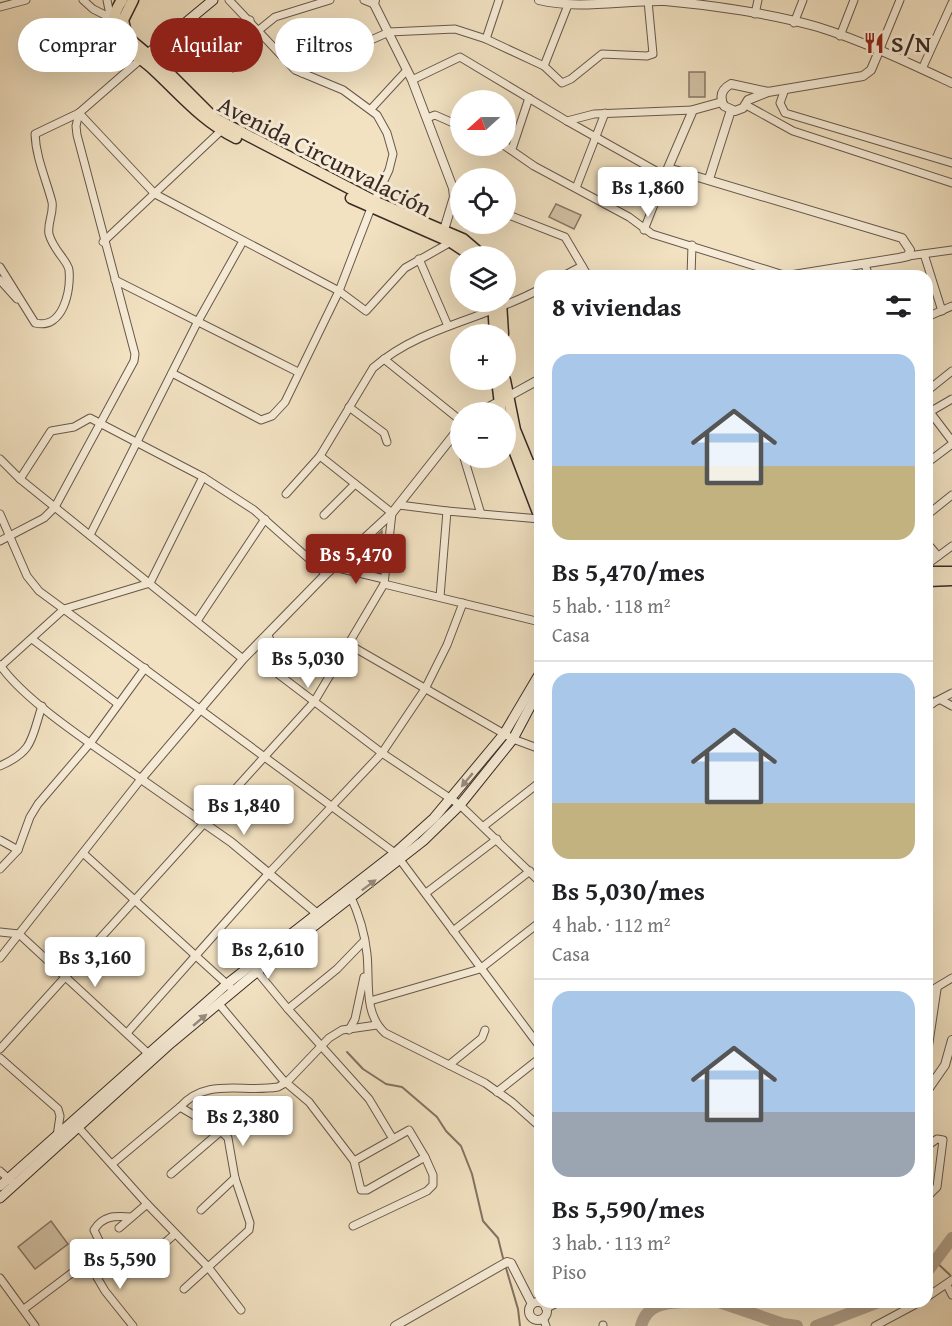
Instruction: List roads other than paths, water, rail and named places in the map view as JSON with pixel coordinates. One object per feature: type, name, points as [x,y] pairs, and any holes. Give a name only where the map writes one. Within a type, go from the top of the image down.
[{"type":"highway","points":[[112,17],[122,0]]},
{"type":"highway","points":[[123,18],[133,0]]},
{"type":"highway","name":"Avenida Circunvalación","points":[[138,49],[196,113],[372,205],[463,239],[471,246]]},
{"type":"highway","name":"Avenida Circunvalación","points":[[144,56],[150,59]]},
{"type":"highway","name":"Avenida Circunvalación","points":[[168,72],[224,128]]},
{"type":"highway","name":"Avenida Circunvalación","points":[[442,233],[457,246]]},
{"type":"highway","points":[[500,390],[531,465],[534,483]]},
{"type":"highway","points":[[502,402],[503,390]]},
{"type":"highway","points":[[516,443],[531,465]]},
{"type":"highway","points":[[933,576],[952,572]]},
{"type":"highway","points":[[933,578],[952,580]]},
{"type":"main road","points":[[192,18],[213,0]]},
{"type":"main road","points":[[144,56],[150,52]]},
{"type":"main road","points":[[399,857],[508,737],[534,685]]},
{"type":"main road","points":[[0,1198],[12,1182],[57,1136],[230,987],[399,857],[460,805],[534,697]]},
{"type":"main road","points":[[0,1186],[12,1182],[57,1148],[80,1128],[151,1055],[219,1004],[230,987]]},
{"type":"street","points":[[0,7],[26,0]]},
{"type":"street","points":[[83,0],[93,9],[112,17]]},
{"type":"street","points":[[107,0],[112,17]]},
{"type":"street","points":[[229,0],[248,18]]},
{"type":"street","points":[[263,27],[275,17],[330,0]]},
{"type":"street","points":[[364,0],[375,2],[412,80],[450,178]]},
{"type":"street","points":[[486,39],[499,0]]},
{"type":"street","points":[[539,0],[568,5],[605,1],[664,1],[755,14],[817,27],[952,83]]},
{"type":"street","points":[[755,14],[758,0]]},
{"type":"street","points":[[794,23],[803,0]]},
{"type":"street","points":[[840,36],[854,0]]},
{"type":"street","points":[[768,92],[736,84],[727,86],[722,94],[722,102],[731,110],[739,110],[768,92],[868,74],[900,0]]},
{"type":"street","points":[[302,73],[306,69],[389,32],[455,29],[486,39],[544,66],[562,83],[571,79],[602,54],[647,56],[653,54],[648,1]]},
{"type":"street","points":[[922,69],[952,3]]},
{"type":"street","points":[[544,66],[568,5]]},
{"type":"street","points":[[172,373],[261,420],[272,416],[285,402],[339,291],[372,205],[389,170],[393,154],[383,124],[371,109],[343,90],[295,70],[263,34]]},
{"type":"street","points":[[0,267],[35,323],[40,324],[59,317],[63,310],[69,270],[67,264],[53,249],[49,231],[53,205],[42,172],[35,134],[79,113],[144,56]]},
{"type":"street","points":[[412,80],[460,57],[567,122],[667,172],[709,179],[902,238],[908,244],[908,256]]},
{"type":"street","points":[[371,109],[407,70]]},
{"type":"street","points":[[742,86],[747,91],[747,103]]},
{"type":"street","points":[[785,89],[780,103],[786,113],[952,163]]},
{"type":"street","points":[[516,128],[529,98]]},
{"type":"street","points":[[567,122],[605,113],[693,110],[722,102]]},
{"type":"street","points":[[747,103],[793,131],[952,183]]},
{"type":"street","points":[[644,230],[693,110]]},
{"type":"street","points":[[709,179],[731,110]]},
{"type":"street","points":[[79,113],[155,194],[339,291],[366,311],[405,268],[451,242]]},
{"type":"street","points":[[0,541],[44,518],[55,507],[134,361],[135,354],[103,242],[77,135],[76,126],[79,113]]},
{"type":"street","points":[[576,188],[605,113]]},
{"type":"street","points":[[427,118],[435,115],[450,122]]},
{"type":"street","points":[[103,242],[224,128]]},
{"type":"street","points":[[516,153],[534,166],[629,217],[644,230],[769,270]]},
{"type":"street","points":[[442,233],[450,213]]},
{"type":"street","points":[[516,218],[565,237],[584,270]]},
{"type":"street","points":[[90,535],[197,323],[243,241]]},
{"type":"street","points":[[691,270],[692,245]]},
{"type":"street","points":[[832,270],[952,250]]},
{"type":"street","points":[[924,254],[929,270]]},
{"type":"street","points":[[419,259],[448,326]]},
{"type":"street","points":[[865,265],[867,270]]},
{"type":"street","points":[[575,270],[582,266]]},
{"type":"street","points":[[0,280],[25,307]]},
{"type":"street","points":[[115,280],[298,372]]},
{"type":"street","points":[[933,282],[942,311]]},
{"type":"street","points":[[516,298],[534,291]]},
{"type":"street","points":[[933,315],[952,306]]},
{"type":"street","points":[[286,494],[320,456],[373,368],[396,350],[481,312]]},
{"type":"street","points":[[384,359],[450,412]]},
{"type":"street","points":[[933,386],[952,371]]},
{"type":"street","points":[[496,402],[534,382]]},
{"type":"street","points":[[933,409],[952,399]]},
{"type":"street","points":[[349,407],[384,433],[387,442]]},
{"type":"street","points":[[20,479],[51,431],[74,427],[90,418],[101,421],[202,477],[265,519],[326,574]]},
{"type":"street","points":[[933,418],[952,442],[933,458]]},
{"type":"street","points":[[0,958],[141,779],[243,659],[326,574],[392,513],[450,440]]},
{"type":"street","points":[[320,456],[392,513]]},
{"type":"street","points":[[0,459],[20,479],[243,659]]},
{"type":"street","points":[[467,468],[481,514]]},
{"type":"street","points":[[202,477],[150,583],[64,609],[1,670],[42,706],[205,824],[269,873],[321,917]]},
{"type":"street","points":[[324,515],[355,484]]},
{"type":"street","points":[[933,510],[952,495]]},
{"type":"street","points":[[399,505],[534,518]]},
{"type":"street","points":[[440,597],[447,511]]},
{"type":"street","points":[[0,1049],[314,702],[384,581],[392,513]]},
{"type":"street","points":[[0,514],[12,535],[32,585],[332,805],[399,857],[534,1039]]},
{"type":"street","points":[[196,621],[265,519]]},
{"type":"street","points":[[933,560],[952,546]]},
{"type":"street","points":[[933,550],[938,556]]},
{"type":"street","points":[[334,567],[534,621]]},
{"type":"street","points":[[127,1033],[269,873],[382,753],[424,689],[447,645],[463,603]]},
{"type":"street","points":[[268,635],[272,644],[270,664],[278,674],[382,753],[460,805],[534,875]]},
{"type":"street","points":[[32,639],[118,704]]},
{"type":"street","points":[[348,644],[508,737],[534,747]]},
{"type":"street","points":[[0,870],[18,850],[30,817],[38,804],[91,742],[145,668]]},
{"type":"street","points":[[933,704],[952,693]]},
{"type":"street","points":[[941,700],[952,706]]},
{"type":"street","points":[[0,766],[19,758],[28,749],[42,706]]},
{"type":"street","points":[[484,826],[533,787]]},
{"type":"street","points":[[426,893],[497,839]]},
{"type":"street","points":[[0,840],[18,850]]},
{"type":"street","points":[[83,853],[230,987]]},
{"type":"street","points":[[453,931],[530,871]]},
{"type":"street","points":[[349,894],[364,940],[370,1001],[377,1025],[385,1033],[497,1092],[534,1122]]},
{"type":"street","points":[[370,1001],[480,969],[534,927]]},
{"type":"street","points":[[0,932],[19,934],[151,1055]]},
{"type":"street","points":[[288,1009],[337,969],[364,940]]},
{"type":"street","points":[[349,1030],[355,1019],[367,966]]},
{"type":"street","points":[[255,968],[288,1009],[369,1099],[393,1139]]},
{"type":"street","points":[[933,991],[952,978]]},
{"type":"street","points":[[933,1016],[937,989]]},
{"type":"street","points":[[219,1004],[287,1082],[309,1101],[354,1161],[361,1190],[367,1190],[424,1157]]},
{"type":"street","points":[[112,1164],[180,1107],[191,1095],[206,1089],[274,1088],[287,1082],[329,1038],[349,1030],[377,1025]]},
{"type":"street","points":[[449,1065],[482,1038],[485,1030]]},
{"type":"street","points":[[933,1082],[945,1065],[952,1040]]},
{"type":"street","points":[[0,1058],[58,1109],[60,1116],[57,1148]]},
{"type":"street","points":[[497,1092],[534,1063]]},
{"type":"street","points":[[180,1107],[221,1131],[231,1144],[235,1178],[250,1223],[249,1230],[184,1289]]},
{"type":"street","points":[[80,1128],[147,1204],[208,1268],[241,1310]]},
{"type":"street","points":[[353,1226],[427,1191],[433,1185],[433,1176],[409,1130],[354,1161]]},
{"type":"street","points":[[171,1174],[221,1131]]},
{"type":"street","points":[[933,1142],[937,1139],[943,1140],[938,1188],[933,1192]]},
{"type":"street","points":[[0,1171],[12,1182]]},
{"type":"street","points":[[201,1210],[235,1178]]},
{"type":"street","points":[[120,1228],[147,1204]]},
{"type":"street","points":[[24,1309],[87,1262],[101,1248],[94,1230],[100,1222],[114,1216],[131,1217]]},
{"type":"street","points":[[140,1264],[175,1234]]},
{"type":"street","points":[[87,1262],[105,1292],[133,1326]]},
{"type":"street","points":[[394,1326],[507,1262],[511,1263],[532,1304],[531,1316],[544,1322],[546,1308]]},
{"type":"street","points":[[0,1278],[35,1326]]},
{"type":"street","points":[[933,1293],[949,1283],[952,1295]]},
{"type":"street","points":[[875,1326],[909,1308]]},
{"type":"waterway","points":[[347,1052],[363,1069],[386,1084],[402,1087],[437,1117],[446,1131],[461,1146],[472,1174],[483,1221],[498,1238],[503,1258]]},
{"type":"waterway","points":[[933,1264],[952,1238]]},
{"type":"waterway","points":[[935,1261],[950,1275]]},
{"type":"waterway","points":[[506,1268],[518,1309],[520,1326]]},
{"type":"waterway","points":[[641,1326],[647,1313],[654,1308]]},
{"type":"waterway","points":[[736,1308],[783,1324],[797,1326]]},
{"type":"waterway","points":[[816,1326],[863,1308]]},
{"type":"place","name":"S/N","points":[[874,43]]}]
